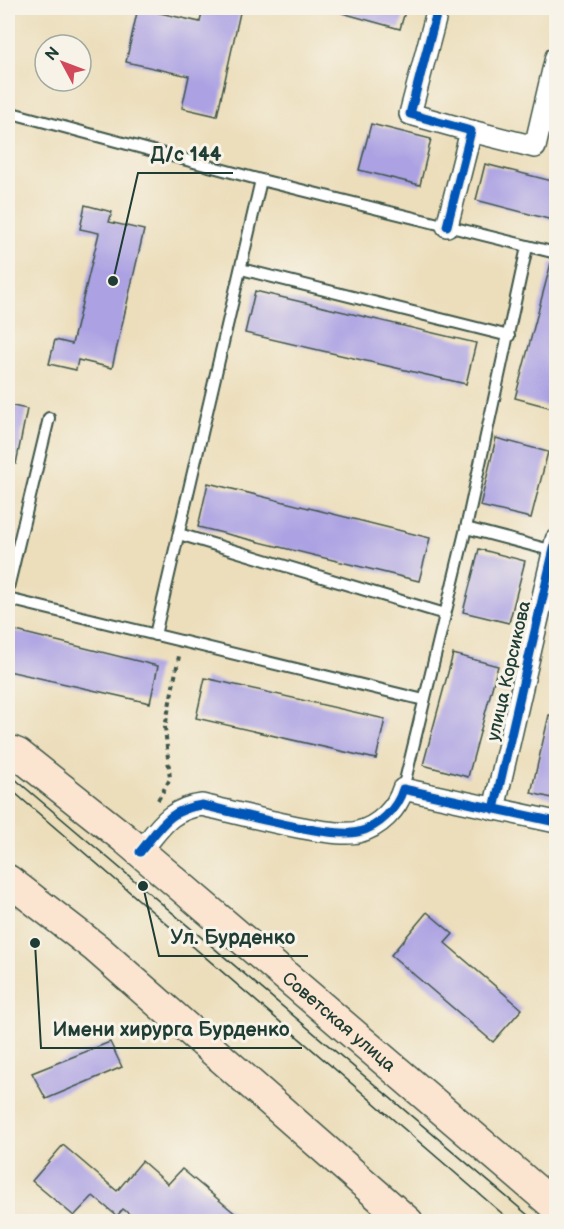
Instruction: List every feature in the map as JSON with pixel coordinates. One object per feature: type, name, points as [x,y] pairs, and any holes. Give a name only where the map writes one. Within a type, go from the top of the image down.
[{"type":"main road","name":"Советская улица","points":[[8,750],[18,754],[140,852],[556,1207]]},
{"type":"main road","points":[[8,880],[96,948],[408,1221]]},
{"type":"street","points":[[438,8],[410,114],[535,147],[556,57]]},
{"type":"street","points":[[447,226],[471,131]]},
{"type":"street","name":"улица Корсикова","points":[[494,809],[555,545]]},
{"type":"street","points":[[140,852],[169,818],[184,807],[202,805],[327,832],[357,833],[374,826],[390,813],[400,801],[403,789],[556,822]]},
{"type":"lane","points":[[8,112],[261,180],[556,253]]},
{"type":"lane","points":[[155,634],[261,180]]},
{"type":"lane","points":[[403,789],[466,528],[527,247]]},
{"type":"lane","points":[[241,269],[509,336]]},
{"type":"lane","points":[[8,588],[49,418]]},
{"type":"lane","points":[[466,528],[555,545]]},
{"type":"lane","points":[[179,534],[445,614]]},
{"type":"lane","points":[[8,599],[424,700]]},
{"type":"path","points":[[155,804],[170,779],[165,727],[182,643]]},
{"type":"building","points":[[138,8],[200,22],[203,8],[241,8],[217,116],[182,108],[189,76],[126,62]]},
{"type":"building","points":[[343,8],[406,8],[400,29],[342,13]]},
{"type":"building","points":[[371,124],[431,139],[420,185],[359,170]]},
{"type":"building","points":[[485,164],[556,182],[556,221],[476,200]]},
{"type":"building","points":[[85,205],[112,212],[109,222],[144,230],[112,368],[78,360],[76,370],[49,364],[55,340],[72,344],[99,233],[80,229]]},
{"type":"building","points":[[551,263],[556,264],[556,409],[515,398]]},
{"type":"building","points":[[255,291],[476,343],[466,384],[245,333]]},
{"type":"building","points":[[8,405],[27,409],[16,464],[8,464]]},
{"type":"building","points":[[496,438],[548,452],[531,518],[480,506]]},
{"type":"building","points":[[208,483],[430,538],[419,581],[198,527]]},
{"type":"building","points":[[479,549],[525,561],[509,623],[463,612]]},
{"type":"building","points":[[8,629],[158,666],[150,703],[8,671]]},
{"type":"building","points":[[453,654],[498,666],[468,777],[423,765]]},
{"type":"building","points":[[205,678],[385,719],[376,759],[196,718]]},
{"type":"building","points":[[549,715],[556,716],[556,799],[531,793]]},
{"type":"building","points":[[427,912],[453,934],[445,943],[522,1009],[493,1042],[391,955]]},
{"type":"building","points":[[110,1042],[122,1067],[46,1099],[32,1073]]},
{"type":"building","points":[[63,1145],[117,1191],[142,1161],[168,1184],[182,1169],[244,1221],[138,1221],[123,1209],[117,1216],[93,1196],[74,1216],[32,1181]]},
{"type":"tram line","points":[[8,773],[536,1222]]},
{"type":"tram line","points":[[8,787],[512,1222]]},
{"type":"cycle path","points":[[438,8],[410,114],[471,131],[447,226]]},
{"type":"cycle path","points":[[494,809],[556,540]]},
{"type":"cycle path","points":[[140,852],[166,821],[173,815],[191,807],[202,805],[327,832],[358,832],[366,830],[386,816],[392,810],[403,789],[556,822]]},
{"type":"place","name":"Д/с 144","points":[[113,281]]},
{"type":"place","name":"Ул. Бурденко","points":[[143,886]]},
{"type":"place","name":"Имени хирурга Бурденко","points":[[35,943]]}]
